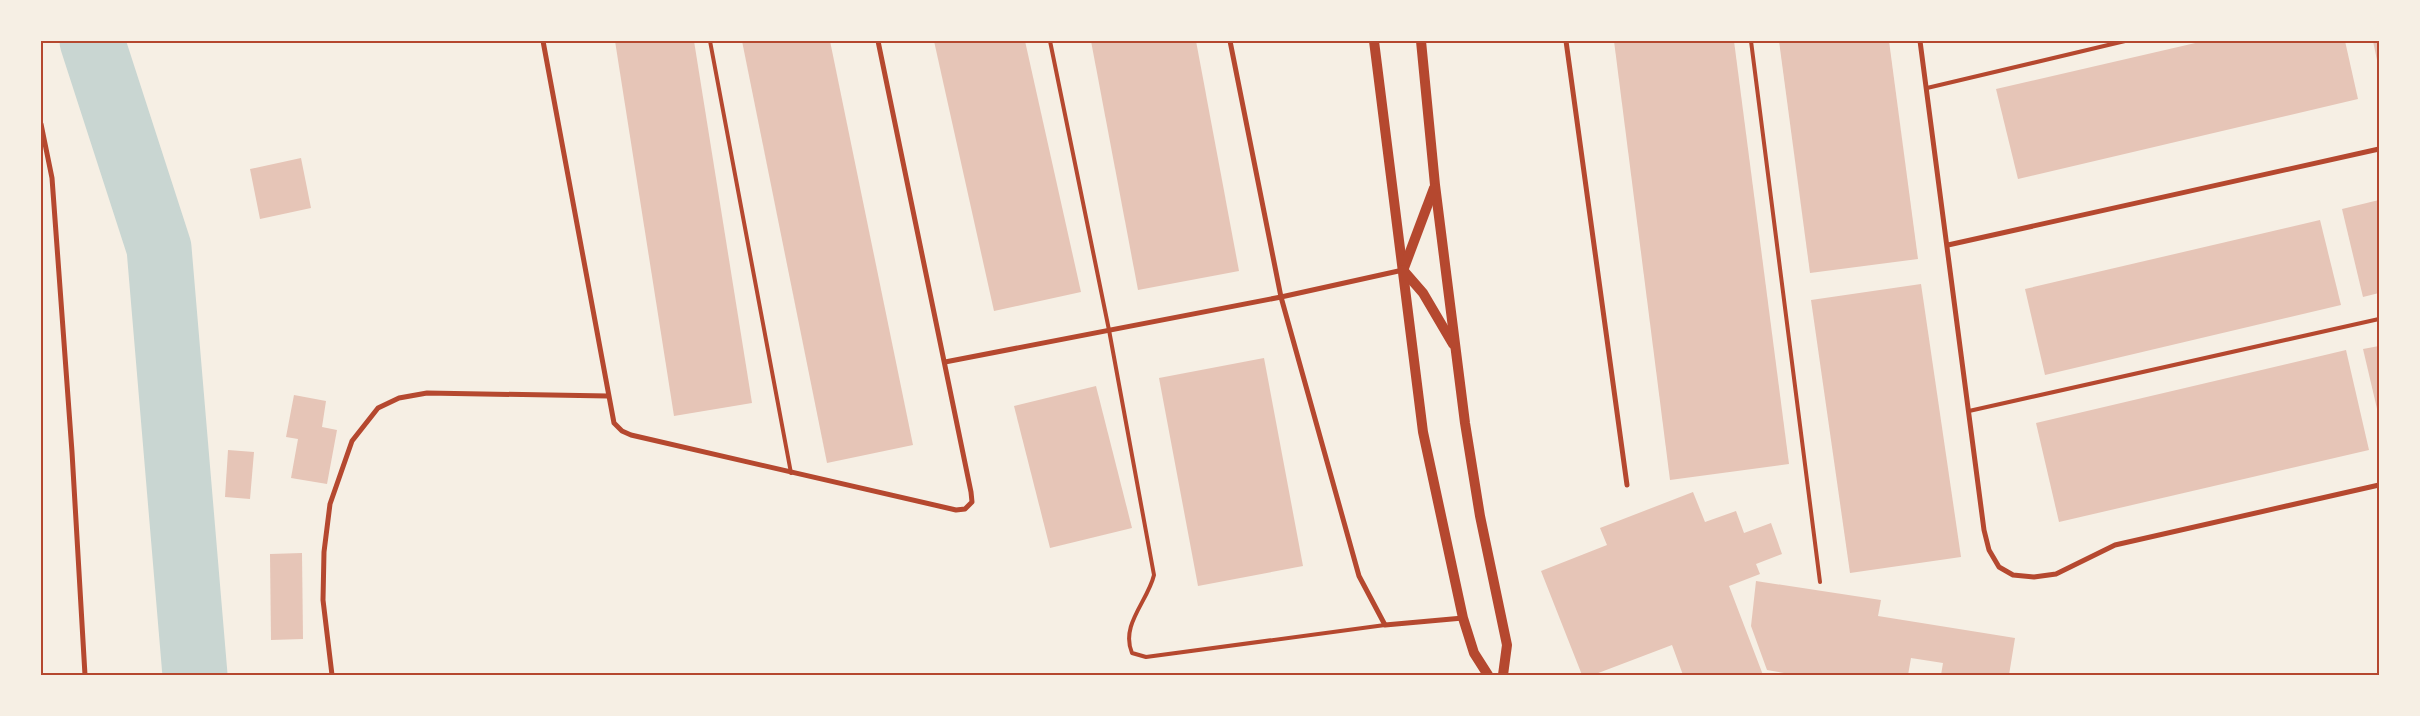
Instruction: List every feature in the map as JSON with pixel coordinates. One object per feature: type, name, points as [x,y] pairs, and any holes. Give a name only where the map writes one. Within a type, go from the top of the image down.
[{"type":"main road","points":[[1374,41],[1423,432],[1463,618],[1474,652],[1488,675]]},
{"type":"main road","points":[[1421,41],[1435,185],[1455,348],[1480,516],[1507,645],[1503,675]]},
{"type":"main road","points":[[1404,270],[1435,185]]},
{"type":"main road","points":[[1404,270],[1424,293],[1455,348]]},
{"type":"street","points":[[543,41],[614,423],[631,436],[956,510],[965,509],[972,502],[946,362],[878,41]]},
{"type":"street","points":[[1230,41],[1281,297],[1359,576],[1385,625],[1463,618]]},
{"type":"street","points":[[1566,41],[1627,486]]},
{"type":"street","points":[[1920,41],[1989,550],[1999,568],[2013,575],[2041,576],[2056,574],[2115,545],[2379,485]]},
{"type":"street","points":[[41,124],[52,178],[72,452],[85,675]]},
{"type":"street","points":[[1948,246],[2379,149]]},
{"type":"street","points":[[946,362],[1281,297],[1404,270]]},
{"type":"street","points":[[332,675],[323,600],[324,552],[330,504],[352,442],[378,408],[399,398],[428,393],[608,396]]},
{"type":"lane","points":[[710,41],[790,473]]},
{"type":"lane","points":[[1050,41],[1109,330],[1154,575],[1151,587],[1143,599],[1129,631],[1128,643],[1132,653],[1146,657],[1385,625]]},
{"type":"lane","points":[[1751,41],[1820,582]]},
{"type":"lane","points":[[1927,88],[2125,41]]},
{"type":"lane","points":[[1969,411],[2379,319]]},
{"type":"building","points":[[615,41],[694,41],[752,403],[674,416]]},
{"type":"building","points":[[742,41],[830,41],[913,445],[827,463]]},
{"type":"building","points":[[934,41],[1025,41],[1081,292],[994,311]]},
{"type":"building","points":[[1091,41],[1196,41],[1239,271],[1138,290]]},
{"type":"building","points":[[1614,41],[1734,41],[1789,464],[1670,480]]},
{"type":"building","points":[[1779,41],[1889,41],[1918,259],[1810,273]]},
{"type":"building","points":[[2204,41],[2345,41],[2358,99],[2018,179],[1996,89]]},
{"type":"building","points":[[2373,41],[2379,41],[2379,65],[2378,65]]},
{"type":"building","points":[[301,158],[311,208],[260,219],[250,169]]},
{"type":"building","points":[[2379,200],[2379,293],[2363,297],[2342,209]]},
{"type":"building","points":[[2320,220],[2341,305],[2045,375],[2025,289]]},
{"type":"building","points":[[1921,284],[1961,557],[1850,573],[1811,300]]},
{"type":"building","points":[[2379,346],[2379,412],[2378,413],[2363,349]]},
{"type":"building","points":[[2346,350],[2369,450],[2059,522],[2036,423]]},
{"type":"building","points":[[1264,358],[1303,566],[1198,586],[1159,378]]},
{"type":"building","points":[[1096,386],[1132,528],[1050,548],[1014,406]]},
{"type":"building","points":[[294,395],[326,401],[322,427],[337,430],[327,484],[291,478],[298,439],[286,437]]},
{"type":"building","points":[[228,450],[254,452],[250,499],[225,497]]},
{"type":"building","points":[[1693,492],[1705,522],[1736,511],[1744,533],[1771,523],[1782,554],[1756,564],[1760,574],[1729,586],[1763,675],[1683,675],[1672,645],[1593,675],[1582,675],[1541,571],[1607,545],[1600,528]]},
{"type":"building","points":[[302,553],[303,639],[271,640],[270,554]]},
{"type":"building","points":[[1756,581],[1881,600],[1878,616],[2015,638],[2009,675],[1941,675],[1943,663],[1911,658],[1908,675],[1796,675],[1767,670],[1751,626]]},
{"type":"waterway","points":[[92,41],[159,248],[195,675]]}]
